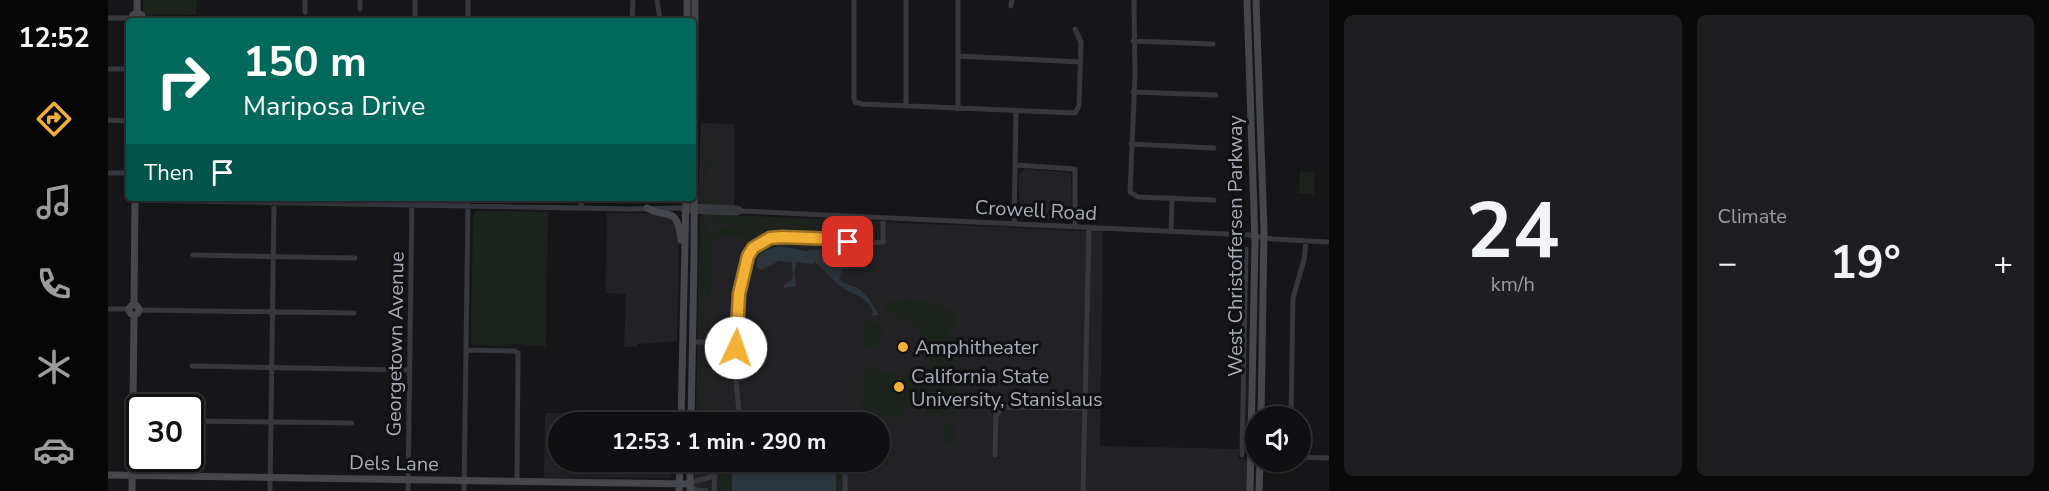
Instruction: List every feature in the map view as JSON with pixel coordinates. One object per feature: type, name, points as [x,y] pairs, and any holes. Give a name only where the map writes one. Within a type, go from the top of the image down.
[{"type":"street","points":[[108,18],[137,18],[137,0]]},
{"type":"street","points":[[305,0],[305,12]]},
{"type":"street","points":[[360,0],[360,9]]},
{"type":"street","points":[[415,0],[415,18]]},
{"type":"street","points":[[468,0],[468,18]]},
{"type":"street","points":[[632,18],[633,0]]},
{"type":"street","points":[[657,0],[660,18]]},
{"type":"street","points":[[687,0],[687,18]]},
{"type":"street","points":[[694,18],[695,0]]},
{"type":"street","points":[[854,0],[853,95],[855,102],[862,104],[1072,114],[1077,112],[1079,106],[1080,38],[1075,29]]},
{"type":"street","points":[[906,0],[906,106]]},
{"type":"street","points":[[958,0],[958,109]]},
{"type":"street","points":[[1134,0],[1130,189],[1132,195],[1214,200]]},
{"type":"street","name":"West Christoffersen Parkway","points":[[1247,0],[1255,236],[1252,489]]},
{"type":"street","name":"West Christoffersen Parkway","points":[[1258,0],[1264,238],[1261,406]]},
{"type":"street","points":[[1133,41],[1214,44]]},
{"type":"street","points":[[958,56],[1080,62]]},
{"type":"street","points":[[108,69],[126,69]]},
{"type":"street","points":[[1133,92],[1216,95]]},
{"type":"street","points":[[1014,224],[1016,111]]},
{"type":"street","points":[[108,120],[126,121]]},
{"type":"street","points":[[1131,144],[1214,148]]},
{"type":"street","points":[[1015,165],[1075,169],[1075,227]]},
{"type":"street","points":[[108,173],[126,173]]},
{"type":"street","points":[[1171,231],[1172,198]]},
{"type":"street","points":[[132,491],[135,201]]},
{"type":"street","name":"Crowell Road","points":[[255,201],[274,203],[412,201],[468,206],[581,208],[688,207],[737,213],[742,211],[1171,231],[1329,242]]},
{"type":"street","name":"Georgetown Avenue","points":[[408,491],[412,201]]},
{"type":"street","points":[[581,208],[582,201]]},
{"type":"street","points":[[270,491],[274,203]]},
{"type":"street","points":[[464,491],[468,206]]},
{"type":"street","points":[[681,412],[688,207]]},
{"type":"street","points":[[688,207],[692,342],[691,412]]},
{"type":"street","points":[[647,208],[675,218],[685,246]]},
{"type":"street","points":[[739,412],[735,380],[739,291],[748,256],[758,244],[770,238],[834,239],[863,244],[883,242],[883,218]]},
{"type":"street","points":[[1083,491],[1089,227]]},
{"type":"street","points":[[1291,406],[1293,301],[1304,260],[1306,241]]},
{"type":"street","points":[[1242,455],[1246,249]]},
{"type":"street","points":[[193,255],[355,258]]},
{"type":"street","points":[[108,309],[354,313]]},
{"type":"street","points":[[1245,328],[1254,328]]},
{"type":"street","points":[[692,342],[736,342]]},
{"type":"street","points":[[466,350],[518,352],[517,481]]},
{"type":"street","points":[[192,366],[410,370]]},
{"type":"street","points":[[995,455],[996,416],[1002,406],[1084,408]]},
{"type":"street","points":[[204,421],[352,423]]},
{"type":"street","points":[[1311,457],[1329,458]]},
{"type":"street","points":[[690,472],[690,488]]},
{"type":"street","points":[[845,472],[845,491]]},
{"type":"street","points":[[1259,491],[1260,472]]},
{"type":"street","points":[[690,488],[696,480],[708,479],[715,473]]},
{"type":"street","points":[[714,491],[715,473]]},
{"type":"street","name":"Dels Lane","points":[[108,475],[588,482],[690,488]]},
{"type":"street","points":[[549,482],[549,491]]},
{"type":"street","points":[[588,482],[588,491]]},
{"type":"street","points":[[690,488],[706,491]]},
{"type":"shaded area","points":[[143,0],[197,0],[196,15],[146,14],[143,11]]},
{"type":"shaded area","points":[[701,123],[735,124],[734,206],[702,204],[698,201]]},
{"type":"shaded area","points":[[703,139],[705,139],[705,161],[717,163],[710,164],[706,168],[704,194],[708,199],[719,199],[719,203],[703,203],[700,200]]},
{"type":"shaded area","points":[[1024,169],[1071,173],[1072,217],[1070,221],[1020,218],[1019,175]]},
{"type":"shaded area","points":[[1300,171],[1315,172],[1314,194],[1299,193]]},
{"type":"shaded area","points":[[476,211],[548,212],[546,346],[519,343],[509,346],[471,343],[473,216]]},
{"type":"shaded area","points":[[607,213],[662,214],[674,221],[679,238],[677,341],[624,347],[626,294],[605,293]]},
{"type":"shaded area","name":"California State University, Stanislaus","points":[[704,214],[893,221],[1103,232],[1100,446],[1239,449],[1238,456],[1240,459],[1245,459],[1247,491],[695,491],[695,472],[890,472],[890,412],[696,412],[700,217]]},
{"type":"shaded area","points":[[705,214],[876,223],[879,226],[780,225],[761,229],[710,220],[704,216]]},
{"type":"shaded area","points":[[702,217],[707,225],[710,252],[705,288],[706,318],[701,335],[699,334]]},
{"type":"shaded area","points":[[856,225],[877,227],[878,238],[876,240],[855,242],[832,236],[774,235],[757,242],[746,252],[743,251],[743,237],[714,237],[710,286],[710,331],[714,332],[714,336],[733,337],[731,339],[703,339],[708,317],[706,288],[711,238],[717,228],[728,226],[763,230],[780,227],[830,228]]},
{"type":"shaded area","points":[[780,246],[806,251],[830,248],[867,256],[869,263],[866,268],[843,269],[839,278],[864,293],[879,315],[872,316],[873,311],[863,298],[839,285],[815,262],[813,264],[797,262],[794,272],[796,285],[784,288],[784,285],[793,278],[792,262],[779,261],[761,270],[757,268],[756,263],[762,252]]},
{"type":"shaded area","points":[[908,299],[934,303],[957,312],[956,329],[949,329],[948,339],[956,339],[955,412],[927,377],[930,362],[925,335],[912,323],[884,311],[885,302]]},
{"type":"shaded area","points":[[863,320],[884,325],[880,346],[877,343],[874,349],[863,348]]},
{"type":"shaded area","points":[[1248,333],[1247,406],[1246,406]]},
{"type":"shaded area","points":[[702,346],[732,347],[706,347],[710,348],[710,353],[706,353],[705,412],[703,412],[702,394],[704,360]]},
{"type":"shaded area","points":[[699,349],[702,359],[700,394],[702,412],[697,412]]},
{"type":"shaded area","points":[[866,364],[869,370],[874,368],[881,371],[880,373],[893,374],[893,369],[895,374],[929,384],[954,415],[930,415],[926,412],[926,404],[914,404],[899,417],[890,417],[890,412],[862,412],[863,366]]},
{"type":"shaded area","points":[[545,413],[548,413],[548,472],[673,472],[669,478],[544,477]]},
{"type":"shaded area","points":[[947,420],[954,424],[954,444],[943,444],[945,434],[943,425],[946,425]]},
{"type":"shaded area","points":[[720,472],[732,472],[731,491],[716,491],[719,488],[719,481],[716,480]]},
{"type":"shaded area","points":[[732,472],[836,472],[836,491],[732,491]]},
{"type":"shaded area","points":[[836,472],[842,472],[842,477],[837,482]]},
{"type":"place","name":"Amphitheater","points":[[903,347]]},
{"type":"place","name":"California State University, Stanislaus","points":[[899,387]]},
{"type":"route","points":[[736,348],[739,294],[748,256],[753,248],[770,238],[782,237],[834,239],[848,242]]}]
